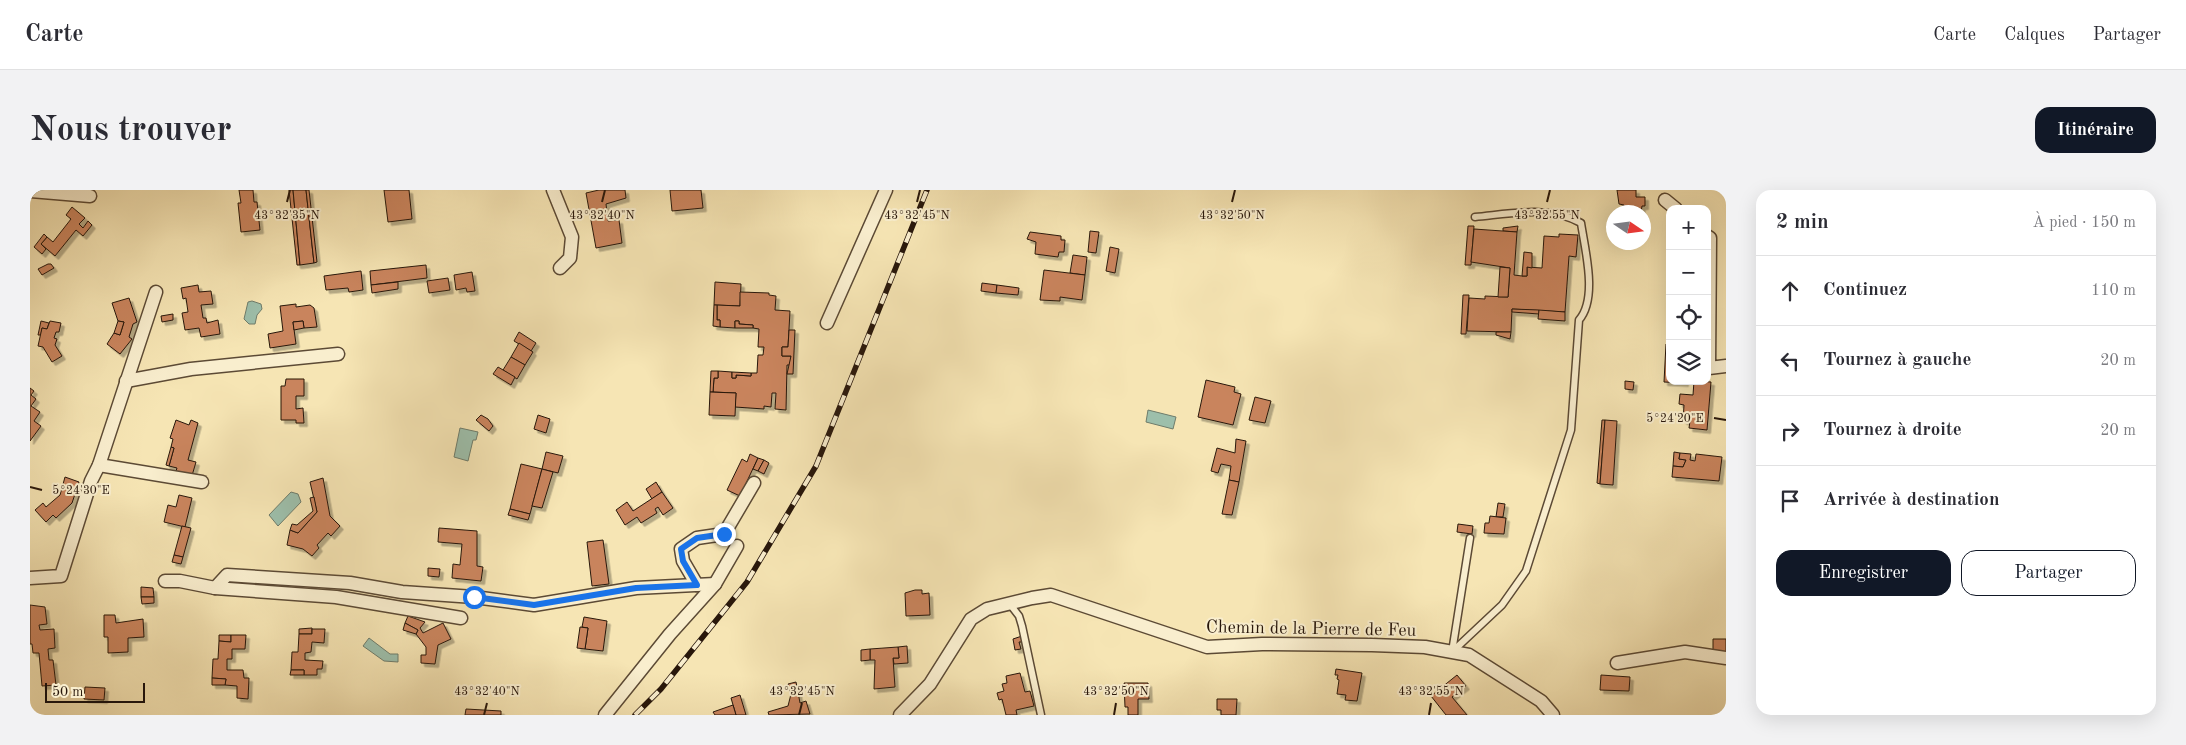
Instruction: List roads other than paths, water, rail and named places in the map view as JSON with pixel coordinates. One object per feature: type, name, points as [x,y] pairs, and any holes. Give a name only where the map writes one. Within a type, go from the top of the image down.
[{"type":"street","points":[[552,190],[572,238],[570,258],[560,268]]},
{"type":"street","points":[[827,323],[886,190]]},
{"type":"street","points":[[30,191],[90,196]]},
{"type":"street","points":[[1665,200],[1671,205]]},
{"type":"street","points":[[1710,250],[1710,368],[1726,366]]},
{"type":"street","points":[[30,578],[61,576],[91,481],[99,465],[156,292]]},
{"type":"street","points":[[126,381],[191,369],[338,354]]},
{"type":"street","points":[[99,465],[202,482]]},
{"type":"street","points":[[697,585],[683,561],[681,549],[697,538],[724,534],[754,483]]},
{"type":"street","points":[[605,715],[670,634],[715,584],[737,546]]},
{"type":"street","points":[[215,588],[227,576],[350,583],[402,592],[474,597],[534,605],[636,588],[715,584]]},
{"type":"street","points":[[165,581],[180,581],[215,588],[336,597],[461,618]]},
{"type":"street","name":"Chemin de la Pierre de Feu","points":[[905,714],[930,684],[970,619],[987,609],[1051,595],[1207,647],[1262,644],[1372,645],[1425,647],[1469,655],[1541,701],[1553,715]]},
{"type":"street","points":[[1617,663],[1686,652],[1726,658]]},
{"type":"lane","points":[[1452,652],[1502,604],[1526,571],[1571,430],[1579,320],[1586,312],[1588,285],[1588,266],[1581,223],[1568,215],[1530,212],[1475,217]]},
{"type":"lane","points":[[1452,652],[1470,538]]},
{"type":"lane","points":[[1009,603],[1019,616],[1022,626],[1041,715]]},
{"type":"railway","points":[[635,715],[661,689],[747,582],[816,466],[927,190]]}]
